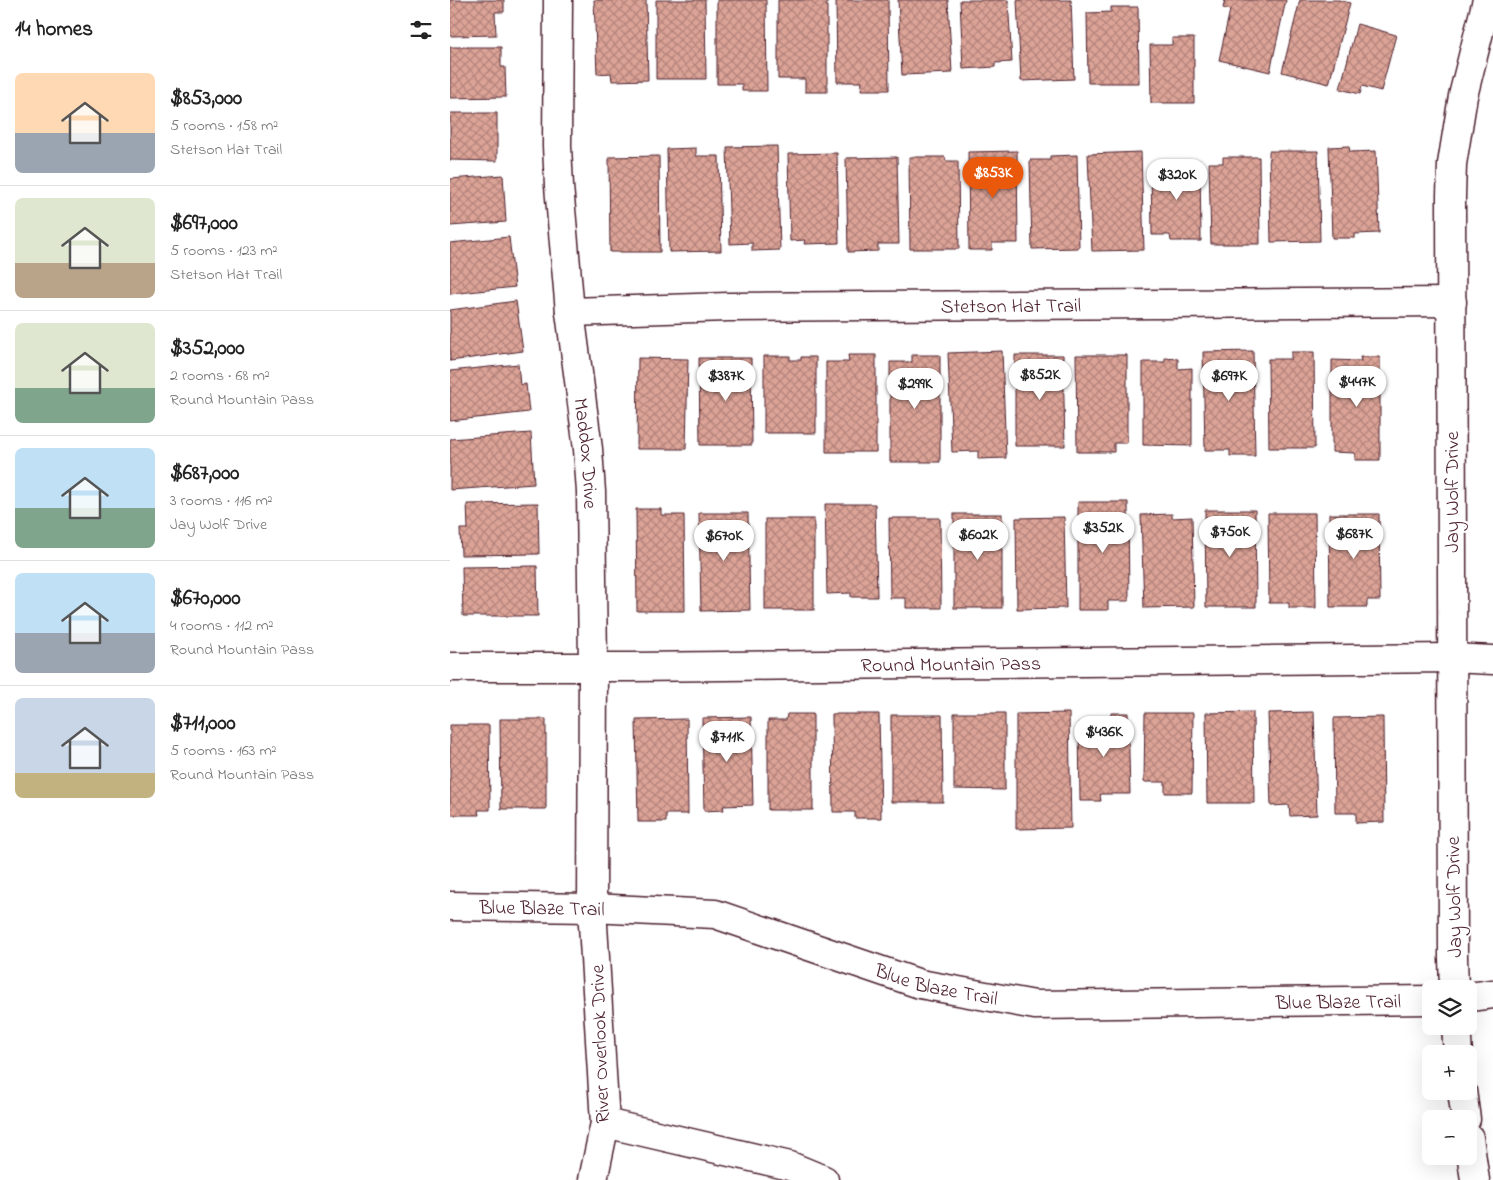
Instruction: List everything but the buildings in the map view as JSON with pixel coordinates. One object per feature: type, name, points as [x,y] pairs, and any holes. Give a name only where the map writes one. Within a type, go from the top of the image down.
[{"type":"street","name":"Maddox Drive","points":[[558,0],[557,146],[559,186],[570,312],[590,475],[593,667],[592,908]]},
{"type":"street","name":"Jay Wolf Drive","points":[[1454,980],[1451,658],[1451,196],[1453,156],[1463,96],[1487,0]]},
{"type":"street","name":"Stetson Hat Trail","points":[[570,312],[738,307],[1452,302]]},
{"type":"street","name":"Round Mountain Pass","points":[[450,667],[1451,658],[1493,660]]},
{"type":"street","name":"Blue Blaze Trail","points":[[450,906],[592,908],[715,914],[920,984],[1035,1005],[1422,1000]]},
{"type":"street","name":"River Overlook Drive","points":[[592,908],[605,1123],[593,1180]]},
{"type":"street","points":[[1477,996],[1493,994]]},
{"type":"street","points":[[605,1123],[790,1166],[824,1180]]},
{"type":"street","points":[[1473,1165],[1475,1180]]}]
